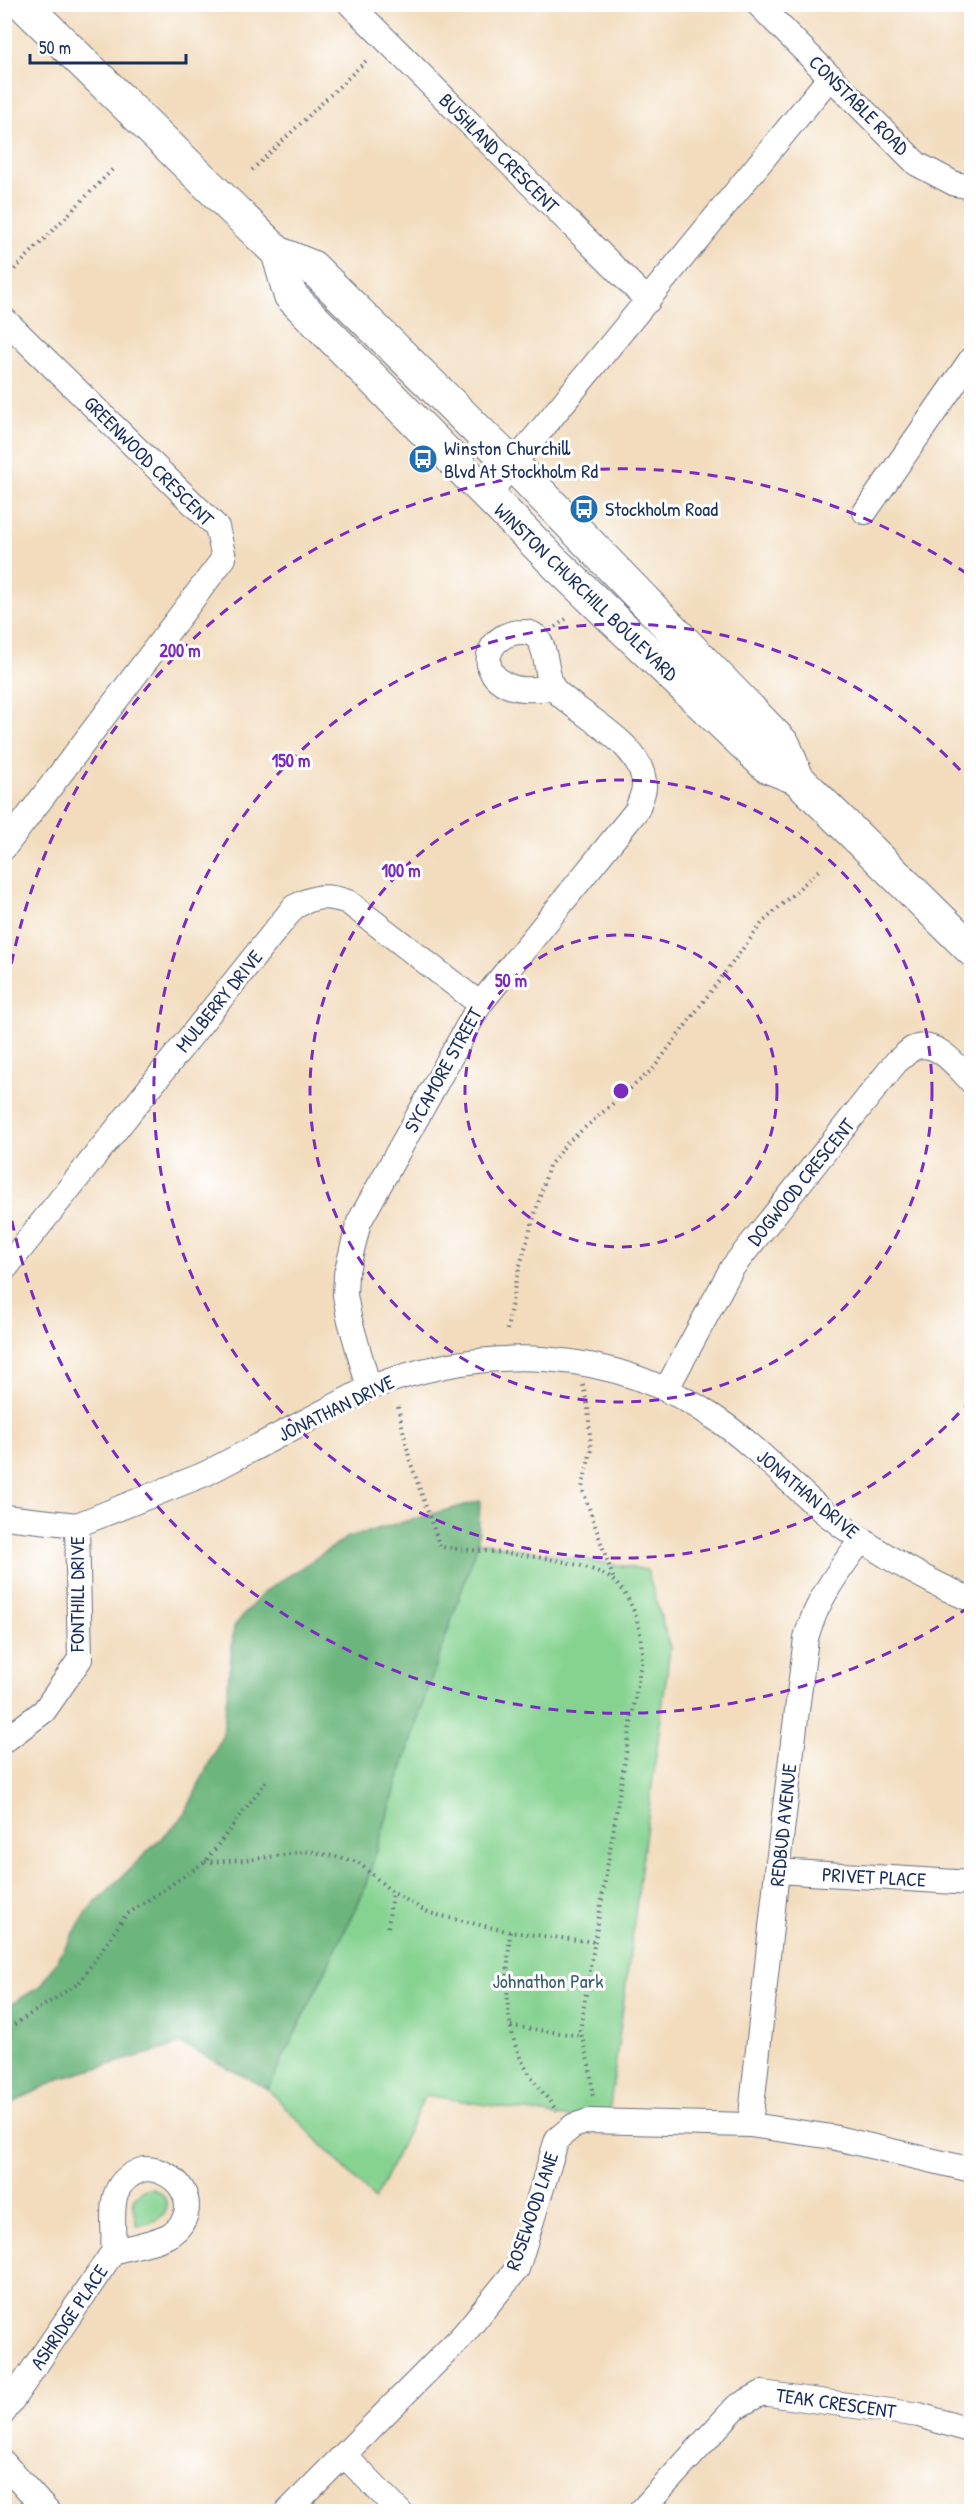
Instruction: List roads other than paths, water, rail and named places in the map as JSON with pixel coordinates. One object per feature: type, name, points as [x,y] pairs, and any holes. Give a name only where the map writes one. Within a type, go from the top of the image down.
[{"type":"main road","name":"WINSTON CHURCHILL BOULEVARD","points":[[23,4],[278,253],[312,267],[513,465],[784,745],[797,778]]},
{"type":"main road","name":"WINSTON CHURCHILL BOULEVARD","points":[[278,253],[290,295],[487,496],[767,766],[797,778],[972,950]]},
{"type":"street","name":"BUSHLAND CRESCENT","points":[[350,4],[648,301]]},
{"type":"street","name":"CONSTABLE ROAD","points":[[758,4],[917,164],[955,184],[972,188]]},
{"type":"street","points":[[487,496],[831,76]]},
{"type":"street","name":"GREENWOOD CRESCENT","points":[[4,319],[217,527],[224,558],[4,848]]},
{"type":"street","points":[[865,512],[972,358]]},
{"type":"street","name":"SYCAMORE STREET","points":[[369,1388],[345,1295],[351,1247],[359,1222],[480,1004],[637,810],[644,788],[643,771],[631,751],[552,688]]},
{"type":"street","name":"MULBERRY DRIVE","points":[[4,1270],[294,907],[312,897],[332,896],[348,902],[480,1004]]},
{"type":"street","name":"DOGWOOD CRESCENT","points":[[667,1388],[732,1268],[897,1061],[913,1048],[927,1046],[940,1051],[972,1082]]},
{"type":"street","name":"JONATHAN DRIVE","points":[[4,1517],[77,1525],[205,1474],[369,1388],[446,1364],[477,1359],[536,1358],[610,1369],[667,1388],[719,1420],[825,1512],[862,1539],[910,1569],[972,1600]]},
{"type":"street","name":"FONTHILL DRIVE","points":[[4,1741],[44,1712],[80,1659],[77,1525]]},
{"type":"street","name":"REDBUD AVENUE","points":[[750,2125],[777,1871],[806,1638],[818,1606],[833,1579],[862,1539]]},
{"type":"street","name":"PRIVET PLACE","points":[[777,1871],[972,1883]]},
{"type":"street","name":"ROSEWOOD LANE","points":[[287,2511],[464,2335],[517,2269],[557,2139],[573,2126],[596,2121],[750,2125],[832,2137],[972,2170]]},
{"type":"street","name":"ASHRIDGE PLACE","points":[[4,2412],[113,2252]]},
{"type":"street","name":"TEAK CRESCENT","points":[[640,2511],[736,2407],[762,2393],[919,2415],[972,2431]]},
{"type":"street","points":[[344,2455],[400,2511]]},
{"type":"street","points":[[4,2463],[48,2511]]},
{"type":"place","name":"Winston Churchill Blvd At Stockholm Rd","points":[[423,459]]},
{"type":"place","name":"Stockholm Road","points":[[584,509]]},
{"type":"park label","name":"Johnathon Park","points":[[548,1981]]}]
